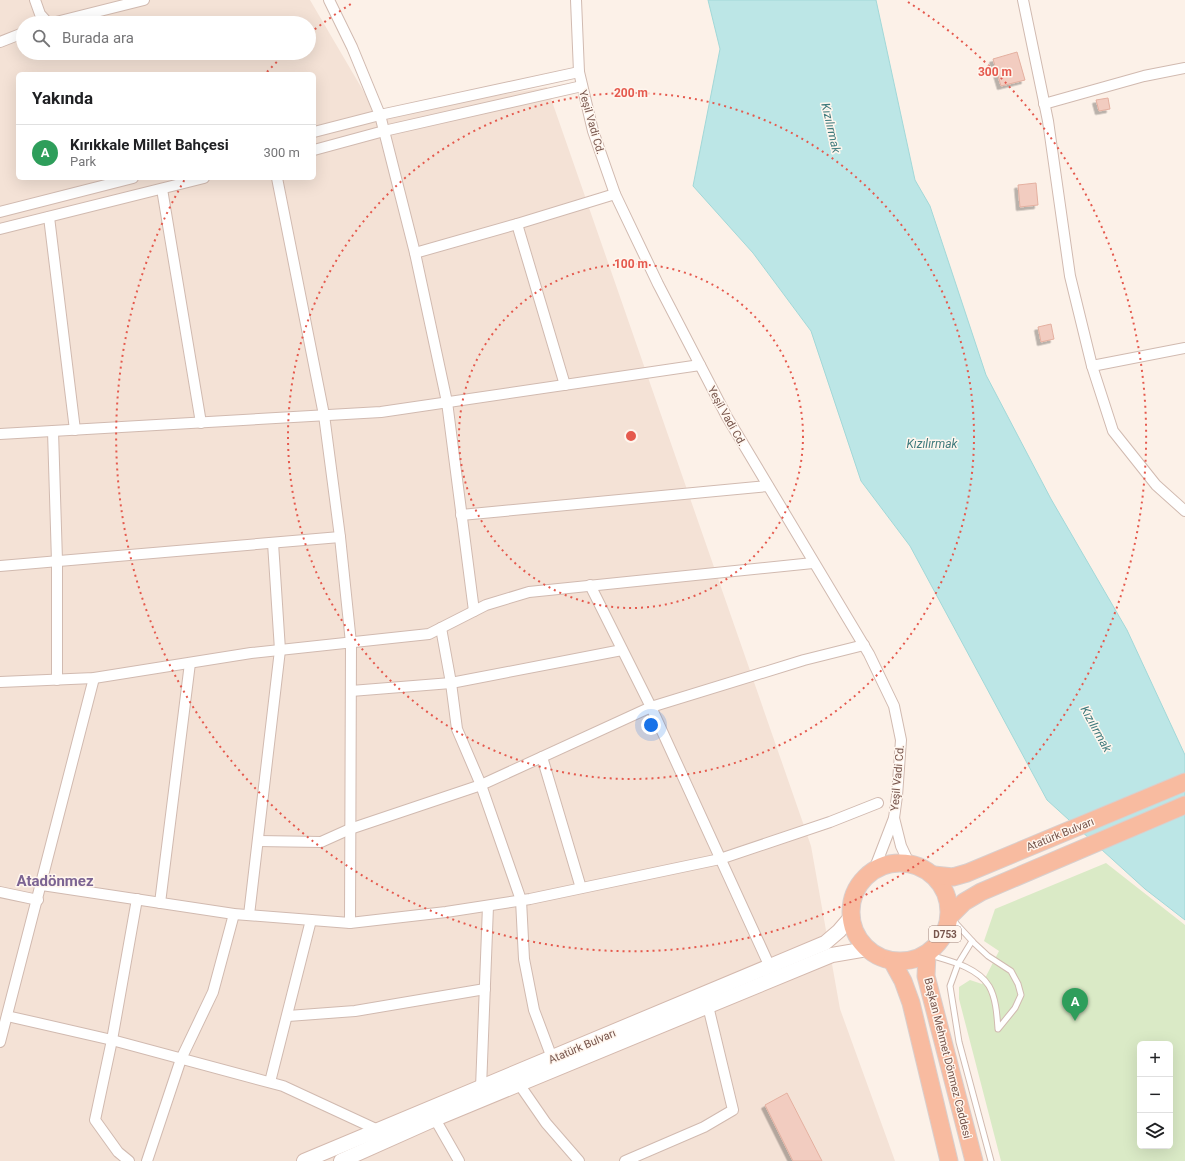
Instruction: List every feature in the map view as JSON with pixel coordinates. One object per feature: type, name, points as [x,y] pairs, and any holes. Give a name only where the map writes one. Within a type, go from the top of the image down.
[{"type":"highway","name":"Atatürk Bulvarı","points":[[934,875],[945,890],[949,903],[950,916],[943,938],[934,948],[927,954],[910,960],[892,961],[867,949],[856,934],[851,917],[852,903],[856,890],[864,879],[874,870],[891,863],[909,863],[934,875],[953,877],[967,873],[1185,782]]},
{"type":"highway","name":"Atatürk Bulvarı","points":[[950,916],[964,902],[981,892],[1185,805]]},
{"type":"highway","name":"Başkan Mehmet Dönmez Caddesi","points":[[927,954],[926,976],[974,1161]]},
{"type":"highway","name":"Başkan Mehmet Dönmez Caddesi","points":[[892,961],[903,981],[911,1003],[948,1161]]},
{"type":"main road","name":"Atatürk Bulvarı","points":[[304,1161],[825,943],[839,931],[851,917]]},
{"type":"main road","name":"Atatürk Bulvarı","points":[[341,1161],[435,1119],[832,955],[867,949]]},
{"type":"street","points":[[35,0],[42,16]]},
{"type":"street","points":[[80,16],[144,0]]},
{"type":"street","points":[[329,0],[352,47],[380,115],[415,253],[447,402],[474,611]]},
{"type":"street","name":"Yeşil Vadi Cd.","points":[[576,0],[578,72],[593,131],[615,194],[658,284],[727,417],[864,645],[894,706],[901,740],[894,818]]},
{"type":"street","points":[[1022,0],[1044,104],[1070,276],[1092,366],[1113,431],[1156,485],[1185,512]]},
{"type":"street","points":[[0,42],[16,36]]},
{"type":"street","points":[[1044,104],[1144,76],[1185,68]]},
{"type":"street","points":[[316,131],[380,115],[578,72]]},
{"type":"street","points":[[316,149],[384,131],[582,86]]},
{"type":"street","points":[[0,212],[125,180]]},
{"type":"street","points":[[0,229],[196,180]]},
{"type":"street","points":[[277,180],[324,415],[340,537],[351,643],[350,923]]},
{"type":"street","points":[[162,188],[201,423]]},
{"type":"street","points":[[415,253],[518,224],[615,194]]},
{"type":"street","points":[[49,217],[75,430]]},
{"type":"street","points":[[518,224],[565,385]]},
{"type":"street","points":[[1092,366],[1185,348]]},
{"type":"street","points":[[0,434],[381,412],[700,365]]},
{"type":"street","points":[[53,431],[57,561],[56,680]]},
{"type":"street","points":[[462,515],[768,486]]},
{"type":"street","points":[[0,566],[340,537]]},
{"type":"street","points":[[250,915],[280,650],[273,542]]},
{"type":"street","points":[[0,682],[94,678],[280,650],[429,634],[486,605],[529,592],[813,562]]},
{"type":"street","points":[[590,585],[651,707],[770,967]]},
{"type":"street","points":[[441,628],[451,683],[457,729],[481,785],[521,900],[524,959],[534,1010],[552,1058]]},
{"type":"street","points":[[258,841],[321,842],[350,828],[481,785],[651,707],[804,660],[864,645]]},
{"type":"street","points":[[351,691],[451,683],[622,650]]},
{"type":"street","points":[[160,903],[190,663]]},
{"type":"street","points":[[0,1042],[42,885],[94,678]]},
{"type":"street","points":[[542,757],[581,888]]},
{"type":"street","points":[[42,885],[234,914],[350,923],[488,906],[720,859],[830,822],[878,803]]},
{"type":"street","points":[[894,818],[901,846],[909,863]]},
{"type":"street","points":[[874,870],[894,818]]},
{"type":"street","points":[[0,892],[38,900]]},
{"type":"street","points":[[129,1161],[118,1152],[95,1120],[112,1040],[137,899]]},
{"type":"street","points":[[481,1088],[488,906]]},
{"type":"street","points":[[147,1161],[181,1058],[212,992],[234,914]]},
{"type":"street","points":[[270,1082],[288,1016],[311,920]]},
{"type":"street","points":[[288,1016],[355,1011],[485,989]]},
{"type":"street","points":[[625,1161],[704,1126],[732,1110],[708,1006]]},
{"type":"street","points":[[7,1016],[112,1040],[270,1082],[283,1086],[378,1130]]},
{"type":"street","points":[[519,1084],[546,1123],[579,1161]]},
{"type":"street","points":[[435,1119],[459,1161]]},
{"type":"lane","points":[[927,954],[958,964],[978,973],[989,986],[997,1015],[998,1029],[1015,1008],[1021,995],[1018,984],[1011,971],[988,956],[972,941],[950,916]]},
{"type":"lane","points":[[972,941],[958,964],[950,986],[959,1042],[991,1161]]},
{"type":"shaded area","points":[[0,0],[310,0],[378,116],[547,87],[811,846],[840,1009],[895,1161],[0,1161]]},
{"type":"green space","points":[[1106,863],[1185,925],[1185,1161],[1001,1161],[959,999],[959,987],[970,980],[982,984],[999,951],[984,941],[995,909]]},
{"type":"water","name":"Kızılırmak","points":[[708,0],[876,0],[915,180],[930,206],[986,375],[1051,499],[1127,630],[1185,755],[1185,920],[1145,889],[1047,800],[910,546],[861,481],[811,331],[753,253],[693,186],[720,49]]},
{"type":"building","points":[[1017,52],[1025,80],[1001,86],[993,59]]},
{"type":"building","points":[[1108,98],[1110,109],[1099,111],[1096,100]]},
{"type":"building","points":[[1036,183],[1038,205],[1020,207],[1018,185]]},
{"type":"building","points":[[1051,324],[1054,339],[1041,342],[1038,327]]},
{"type":"building","points":[[787,1093],[822,1161],[793,1161],[765,1105]]},
{"type":"place","name":"Kırıkkale Millet Bahçesi","points":[[1075,1021]]},
{"type":"district","name":"Atadönmez","points":[[55,881]]}]
